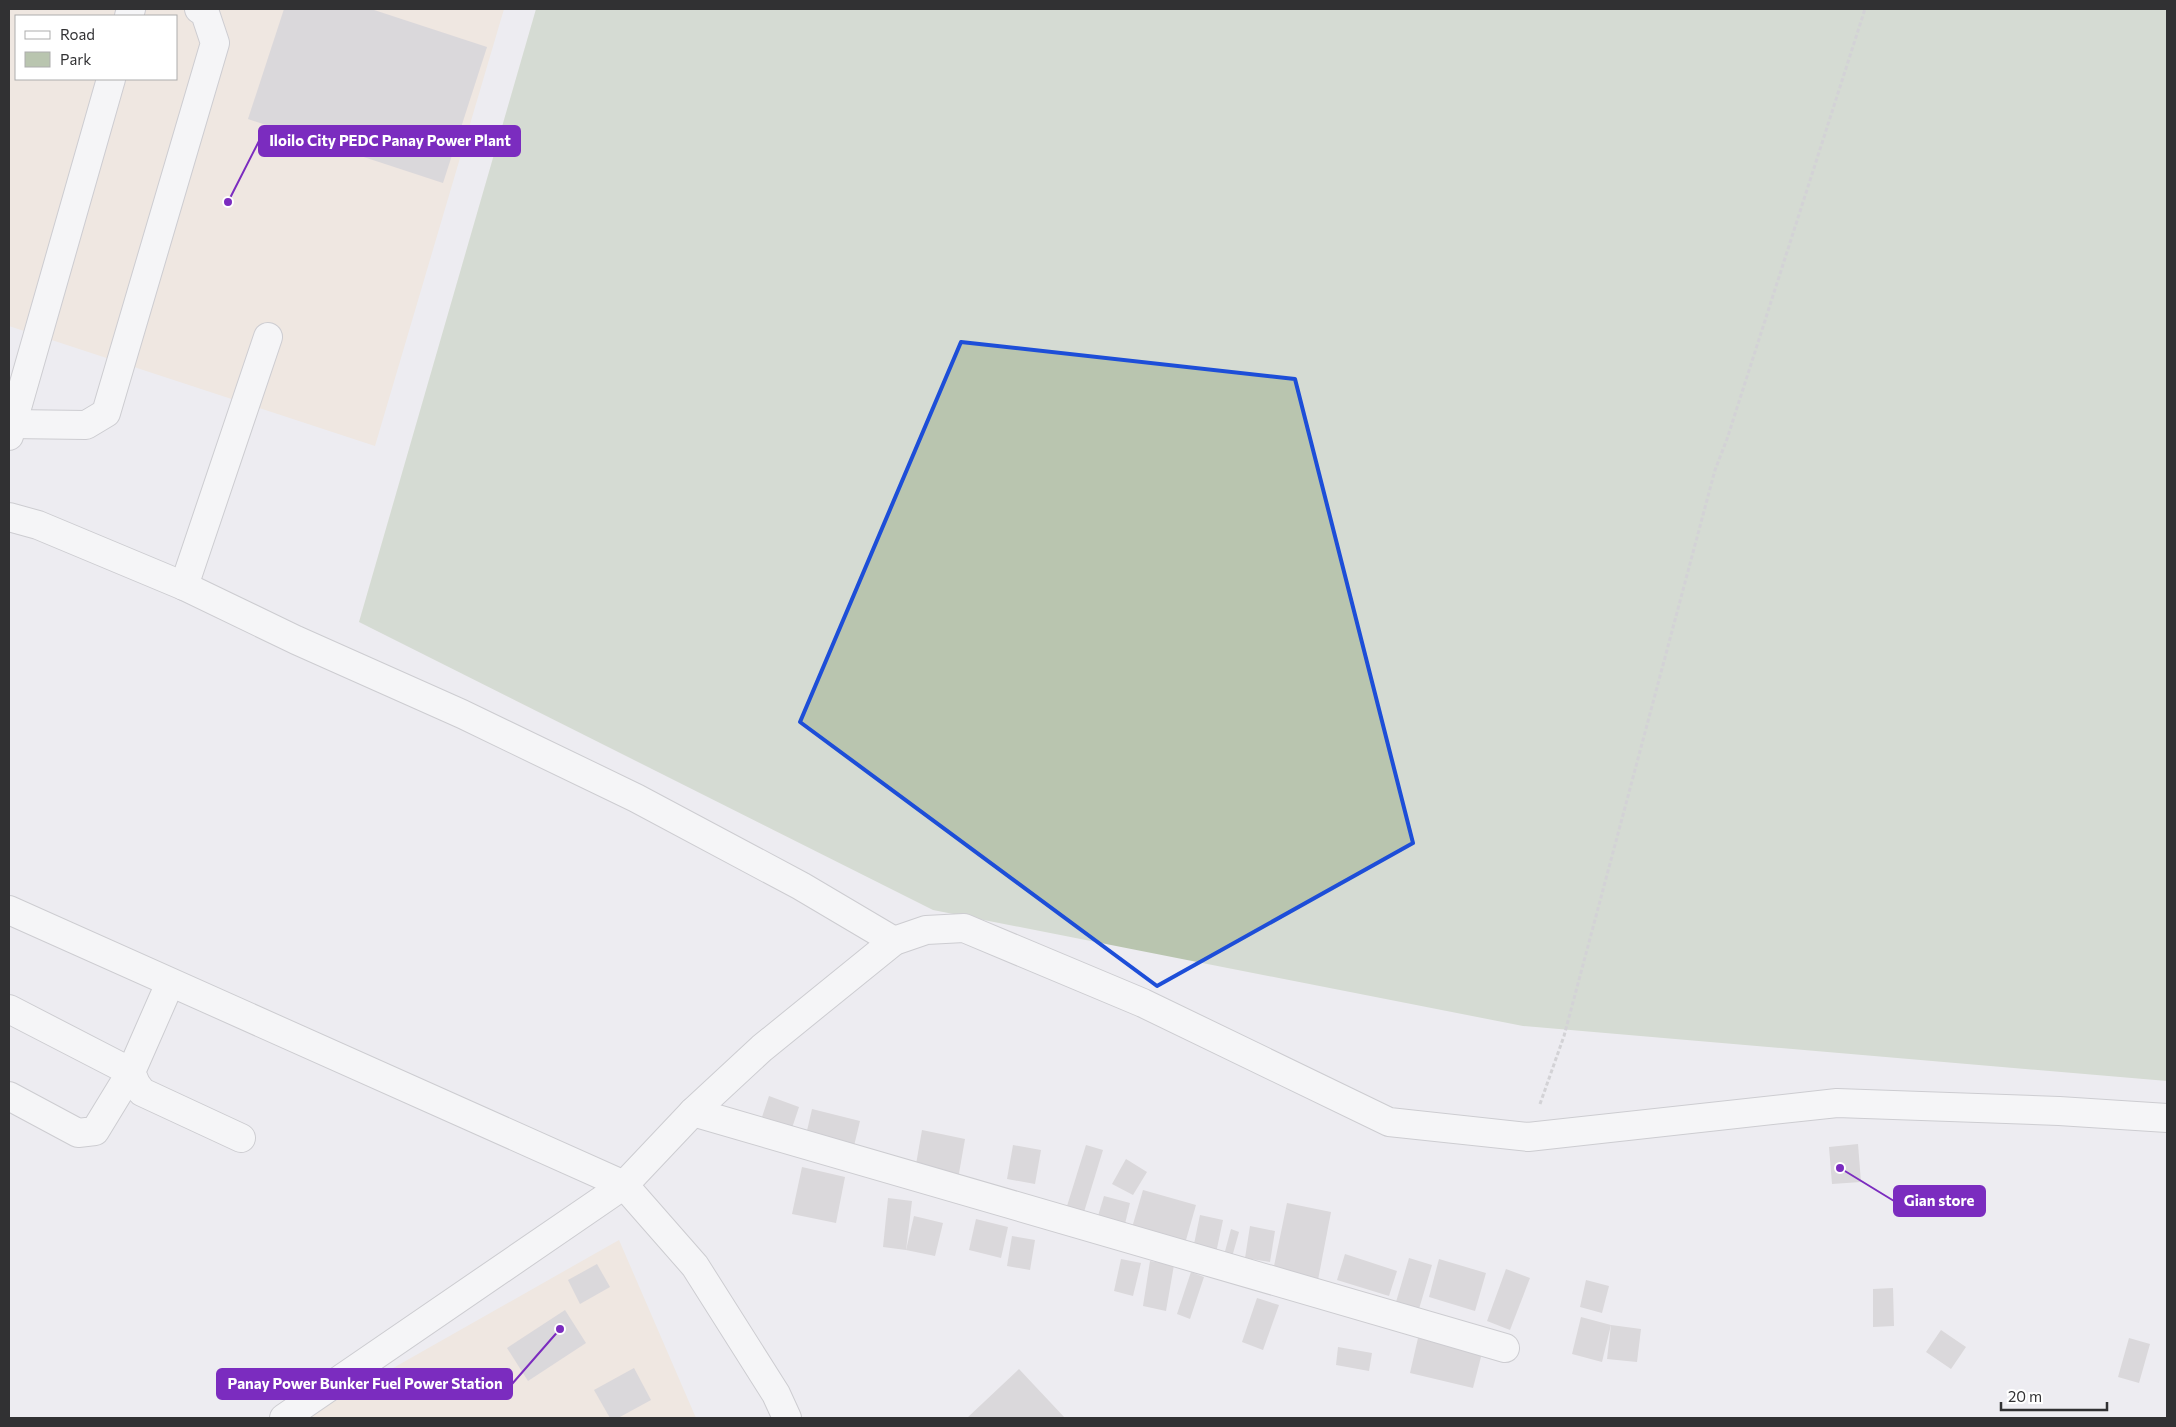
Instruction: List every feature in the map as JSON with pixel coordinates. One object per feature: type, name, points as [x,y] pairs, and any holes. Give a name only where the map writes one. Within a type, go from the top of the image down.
[{"type":"street","points":[[110,80],[10,430],[86,425],[106,413],[215,43],[205,13],[199,9]]},
{"type":"street","points":[[184,586],[268,337]]},
{"type":"street","points":[[9,516],[38,525],[184,586],[296,640],[462,714],[636,798],[801,886],[894,942]]},
{"type":"street","points":[[9,910],[624,1185],[694,1266],[776,1394],[787,1418]]},
{"type":"street","points":[[284,1418],[624,1185],[693,1112],[762,1048],[894,942],[926,930],[964,928],[1144,1003],[1389,1122],[1528,1137],[1837,1104],[2059,1111],[2167,1118]]},
{"type":"street","points":[[9,1096],[78,1133],[95,1131],[131,1072],[170,983]]},
{"type":"street","points":[[9,1009],[131,1072],[142,1092],[241,1138]]},
{"type":"street","points":[[693,1112],[1505,1348]]},
{"type":"path","points":[[1528,1137],[1564,1036],[1715,470],[1727,439],[1865,9]]},
{"type":"highlighted area","points":[[961,342],[1295,379],[1413,843],[1157,986],[800,722]]},
{"type":"shaded area","points":[[9,9],[504,9],[375,446],[9,326]]},
{"type":"shaded area","points":[[619,1240],[696,1418],[305,1418]]},
{"type":"green space","points":[[536,9],[2167,9],[2167,1081],[1523,1026],[933,910],[359,622]]},
{"type":"building","points":[[284,9],[371,9],[487,47],[443,183],[248,119]]},
{"type":"building","points":[[769,1096],[799,1107],[789,1137],[759,1126]]},
{"type":"building","points":[[812,1109],[860,1121],[854,1146],[806,1135]]},
{"type":"building","points":[[922,1130],[965,1139],[958,1179],[915,1170]]},
{"type":"building","points":[[1858,1144],[1861,1182],[1832,1184],[1829,1147]]},
{"type":"building","points":[[1013,1145],[1041,1150],[1035,1184],[1007,1179]]},
{"type":"building","points":[[1086,1145],[1103,1150],[1084,1212],[1067,1206]]},
{"type":"building","points":[[1126,1159],[1147,1172],[1133,1195],[1112,1184]]},
{"type":"building","points":[[802,1167],[845,1177],[836,1223],[792,1214]]},
{"type":"building","points":[[1143,1190],[1196,1205],[1184,1247],[1131,1231]]},
{"type":"building","points":[[1104,1196],[1130,1203],[1125,1224],[1098,1216]]},
{"type":"building","points":[[888,1198],[912,1201],[906,1250],[883,1247]]},
{"type":"building","points":[[1287,1203],[1331,1212],[1318,1280],[1273,1271]]},
{"type":"building","points":[[1200,1215],[1223,1220],[1216,1253],[1193,1249]]},
{"type":"building","points":[[914,1216],[943,1223],[935,1256],[906,1250]]},
{"type":"building","points":[[976,1219],[1008,1227],[1001,1258],[969,1250]]},
{"type":"building","points":[[1250,1226],[1275,1231],[1270,1262],[1245,1258]]},
{"type":"building","points":[[1231,1229],[1239,1232],[1232,1257],[1224,1255]]},
{"type":"building","points":[[1012,1236],[1035,1240],[1030,1270],[1007,1266]]},
{"type":"building","points":[[1345,1254],[1397,1271],[1389,1296],[1337,1280]]},
{"type":"building","points":[[1409,1258],[1432,1265],[1419,1309],[1396,1302]]},
{"type":"building","points":[[1121,1259],[1141,1263],[1133,1296],[1114,1291]]},
{"type":"building","points":[[1439,1259],[1486,1273],[1475,1311],[1429,1297]]},
{"type":"building","points":[[1150,1261],[1174,1265],[1166,1311],[1143,1306]]},
{"type":"building","points":[[597,1264],[610,1287],[580,1304],[568,1280]]},
{"type":"building","points":[[1506,1269],[1530,1278],[1510,1330],[1487,1321]]},
{"type":"building","points":[[1191,1272],[1204,1277],[1190,1319],[1177,1314]]},
{"type":"building","points":[[1586,1280],[1609,1286],[1602,1313],[1580,1307]]},
{"type":"building","points":[[1893,1288],[1894,1326],[1873,1327],[1873,1289]]},
{"type":"building","points":[[1257,1298],[1279,1305],[1263,1350],[1242,1342]]},
{"type":"building","points":[[565,1310],[586,1343],[528,1381],[507,1348]]},
{"type":"building","points":[[1581,1317],[1611,1325],[1602,1362],[1572,1354]]},
{"type":"building","points":[[1611,1325],[1641,1329],[1637,1362],[1607,1359]]},
{"type":"building","points":[[1941,1330],[1966,1347],[1951,1369],[1926,1352]]},
{"type":"building","points":[[1418,1338],[1482,1353],[1473,1388],[1410,1373]]},
{"type":"building","points":[[2129,1338],[2150,1344],[2139,1383],[2118,1377]]},
{"type":"building","points":[[1338,1347],[1372,1353],[1369,1371],[1336,1365]]},
{"type":"building","points":[[634,1368],[651,1400],[618,1418],[610,1418],[594,1390]]},
{"type":"building","points":[[1019,1369],[1065,1418],[967,1418]]},
{"type":"place","name":"Iloilo City PEDC Panay Power Plant","points":[[228,202]]},
{"type":"place","name":"Gian store","points":[[1840,1168]]},
{"type":"place","name":"Panay Power Bunker Fuel Power Station","points":[[560,1329]]}]
